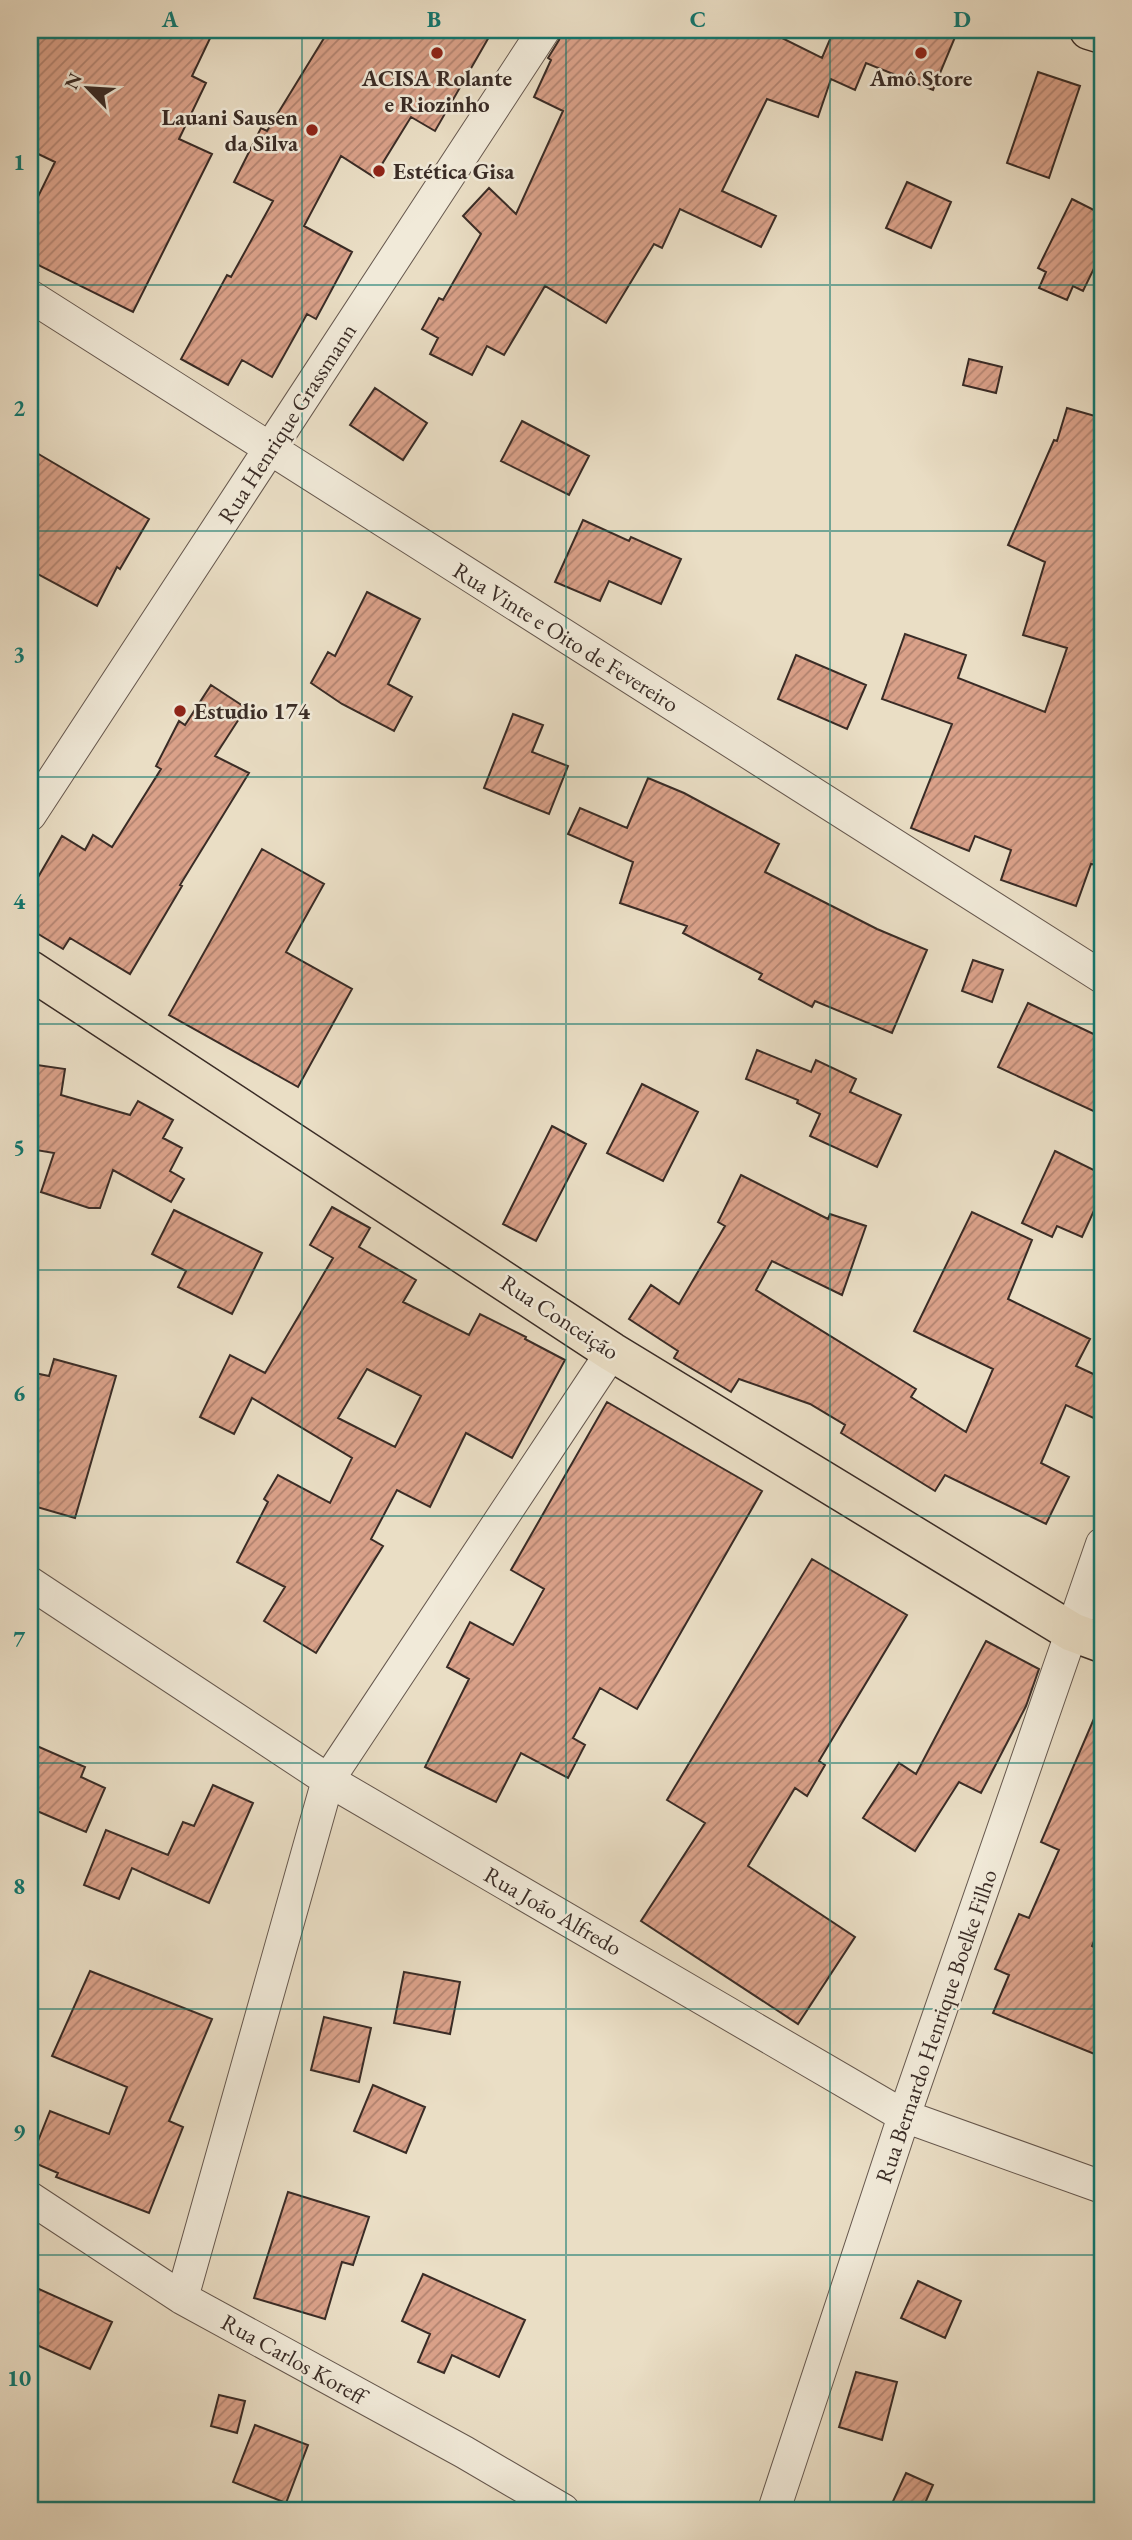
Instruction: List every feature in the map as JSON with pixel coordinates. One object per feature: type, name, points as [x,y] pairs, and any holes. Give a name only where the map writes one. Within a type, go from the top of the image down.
[{"type":"main road","points":[[1088,30],[1102,34]]},
{"type":"main road","name":"Rua Conceição","points":[[30,970],[612,1352],[1087,1638]]},
{"type":"street","name":"Rua Henrique Grassmann","points":[[30,815],[544,30]]},
{"type":"street","name":"Rua Vinte e Oito de Fevereiro","points":[[30,296],[1102,977]]},
{"type":"street","points":[[182,2298],[328,1780],[612,1352]]},
{"type":"street","name":"Rua Bernardo Henrique Boelke Filho","points":[[774,2510],[904,2116],[1087,1638],[1102,1544]]},
{"type":"street","name":"Rua João Alfredo","points":[[30,1583],[328,1780],[904,2116],[1102,2188]]},
{"type":"street","name":"Rua Carlos Koreff","points":[[30,2197],[182,2298],[464,2452],[556,2508]]},
{"type":"building","points":[[30,30],[214,30],[192,76],[206,83],[179,139],[212,154],[133,312],[30,261],[30,213],[55,162],[30,150]]},
{"type":"building","points":[[329,30],[493,30],[435,131],[411,117],[374,177],[341,156],[304,226],[352,252],[316,319],[307,314],[272,377],[242,360],[228,385],[181,359],[227,275],[231,277],[273,201],[234,182],[261,128],[267,131]]},
{"type":"building","points":[[562,30],[766,30],[822,58],[834,30],[958,30],[933,90],[866,63],[855,90],[831,79],[818,117],[767,99],[722,191],[776,216],[761,247],[680,209],[662,248],[654,244],[606,323],[545,286],[504,355],[487,346],[472,375],[430,354],[438,338],[422,329],[439,298],[443,300],[481,234],[463,216],[489,188],[516,214],[563,111],[534,97],[551,60],[548,58]]},
{"type":"building","points":[[1038,72],[1080,86],[1049,178],[1007,163]]},
{"type":"building","points":[[907,182],[951,202],[931,248],[886,228]]},
{"type":"building","points":[[1072,199],[1102,214],[1102,252],[1083,291],[1073,286],[1067,300],[1039,288],[1046,272],[1038,268]]},
{"type":"building","points":[[969,359],[1002,367],[996,393],[963,385]]},
{"type":"building","points":[[375,388],[427,423],[403,460],[350,425]]},
{"type":"building","points":[[1067,408],[1102,418],[1102,866],[1091,864],[1076,906],[1001,880],[1011,850],[975,836],[969,851],[911,828],[952,724],[882,699],[905,634],[966,655],[958,678],[1045,712],[1067,648],[1023,635],[1045,562],[1008,545],[1054,440],[1057,441]]},
{"type":"building","points":[[522,421],[589,456],[569,495],[501,461]]},
{"type":"building","points":[[30,449],[149,519],[120,569],[117,567],[97,606],[30,570]]},
{"type":"building","points":[[583,520],[629,541],[631,537],[681,559],[661,604],[609,581],[600,601],[555,582]]},
{"type":"building","points":[[367,592],[420,619],[388,684],[412,697],[394,731],[342,704],[311,683],[328,652],[335,656]]},
{"type":"building","points":[[796,655],[866,685],[847,729],[778,699]]},
{"type":"building","points":[[211,685],[246,708],[215,756],[249,773],[180,885],[182,886],[130,974],[70,938],[63,949],[30,929],[30,891],[62,836],[85,850],[93,835],[112,847],[161,769],[156,766],[179,721],[185,725]]},
{"type":"building","points":[[513,714],[543,725],[532,752],[568,766],[549,814],[484,788]]},
{"type":"building","points":[[648,778],[684,793],[779,844],[765,872],[877,929],[927,950],[892,1033],[815,1001],[812,1007],[759,979],[762,974],[683,933],[687,926],[620,903],[633,862],[568,834],[580,808],[627,828]]},
{"type":"building","points":[[262,849],[324,884],[286,952],[352,989],[298,1087],[169,1015]]},
{"type":"building","points":[[973,960],[1003,970],[992,1002],[962,991]]},
{"type":"building","points":[[1028,1003],[1102,1038],[1102,1115],[998,1067]]},
{"type":"building","points":[[757,1050],[811,1072],[816,1060],[856,1079],[850,1092],[901,1115],[877,1167],[810,1136],[820,1114],[797,1103],[798,1100],[746,1079]]},
{"type":"building","points":[[30,1064],[65,1069],[61,1095],[130,1115],[138,1101],[173,1120],[163,1138],[182,1148],[170,1171],[184,1179],[171,1202],[113,1170],[100,1208],[89,1208],[41,1192],[54,1153],[30,1149]]},
{"type":"building","points":[[642,1084],[698,1112],[663,1181],[607,1153]]},
{"type":"building","points":[[552,1126],[586,1144],[536,1241],[503,1224]]},
{"type":"building","points":[[1055,1151],[1102,1174],[1102,1193],[1082,1237],[1057,1226],[1052,1237],[1022,1223]]},
{"type":"building","points":[[741,1175],[828,1219],[830,1214],[866,1226],[842,1295],[772,1261],[756,1290],[916,1389],[911,1397],[966,1432],[993,1369],[914,1331],[972,1212],[1032,1240],[1008,1299],[1090,1339],[1076,1366],[1102,1378],[1102,1422],[1066,1405],[1041,1463],[1069,1477],[1046,1524],[945,1475],[935,1491],[841,1433],[845,1425],[810,1404],[739,1379],[731,1392],[674,1358],[678,1351],[629,1319],[651,1285],[679,1304],[725,1226],[718,1222]]},
{"type":"building","points":[[332,1207],[370,1228],[359,1247],[416,1280],[403,1302],[469,1335],[480,1314],[565,1360],[512,1458],[466,1433],[430,1507],[397,1490],[371,1539],[383,1546],[316,1653],[264,1621],[285,1587],[237,1562],[268,1502],[264,1499],[278,1475],[330,1503],[352,1458],[252,1398],[234,1434],[200,1417],[230,1355],[265,1373],[333,1258],[310,1245]],"holes":[[[367,1369],[421,1396],[395,1447],[338,1418]]]},
{"type":"building","points":[[174,1210],[262,1253],[232,1314],[178,1287],[186,1271],[152,1254]]},
{"type":"building","points":[[54,1359],[116,1376],[75,1518],[30,1505],[30,1372],[49,1376]]},
{"type":"building","points":[[607,1402],[762,1491],[637,1709],[600,1688],[573,1738],[585,1745],[568,1778],[521,1753],[496,1802],[425,1767],[469,1679],[447,1667],[470,1622],[513,1645],[544,1589],[511,1570]]},
{"type":"building","points":[[812,1559],[907,1615],[819,1761],[825,1765],[807,1796],[795,1788],[748,1866],[855,1937],[798,2024],[641,1921],[705,1823],[667,1800]]},
{"type":"building","points":[[986,1641],[1039,1669],[1026,1706],[981,1793],[959,1782],[915,1851],[863,1818],[899,1763],[916,1774]]},
{"type":"building","points":[[1102,1700],[1102,1923],[1092,1946],[1102,1951],[1102,2057],[993,2013],[1009,1975],[995,1969],[1019,1914],[1029,1918],[1059,1850],[1041,1842]]},
{"type":"building","points":[[30,1743],[85,1767],[81,1777],[105,1788],[86,1832],[30,1808]]},
{"type":"building","points":[[213,1785],[253,1803],[209,1903],[132,1868],[119,1899],[84,1885],[106,1830],[168,1855],[183,1822],[194,1826]]},
{"type":"building","points":[[90,1971],[212,2019],[169,2121],[183,2127],[149,2213],[56,2177],[58,2173],[30,2161],[50,2111],[109,2134],[127,2087],[52,2056]]},
{"type":"building","points":[[404,1972],[460,1982],[450,2034],[394,2023]]},
{"type":"building","points":[[324,2017],[371,2028],[359,2082],[311,2070]]},
{"type":"building","points":[[373,2085],[425,2107],[406,2153],[354,2131]]},
{"type":"building","points":[[288,2192],[369,2217],[353,2265],[342,2262],[325,2319],[254,2298]]},
{"type":"building","points":[[423,2274],[525,2320],[499,2377],[452,2355],[444,2373],[418,2362],[430,2334],[402,2321]]},
{"type":"building","points":[[918,2281],[961,2301],[945,2338],[901,2318]]},
{"type":"building","points":[[30,2285],[112,2322],[90,2369],[30,2342]]},
{"type":"building","points":[[856,2372],[897,2382],[882,2440],[839,2427]]},
{"type":"building","points":[[219,2395],[245,2401],[237,2433],[211,2426]]},
{"type":"building","points":[[255,2425],[308,2445],[286,2503],[233,2482]]},
{"type":"building","points":[[906,2473],[933,2485],[922,2510],[889,2510]]},
{"type":"place","name":"ACISA Rolante e Riozinho","points":[[437,53]]},
{"type":"place","name":"Amô Store","points":[[921,53]]},
{"type":"place","name":"Lauani Sausen da Silva","points":[[312,130]]},
{"type":"place","name":"Estética Gisa","points":[[379,171]]},
{"type":"place","name":"Estudio 174","points":[[180,711]]}]
